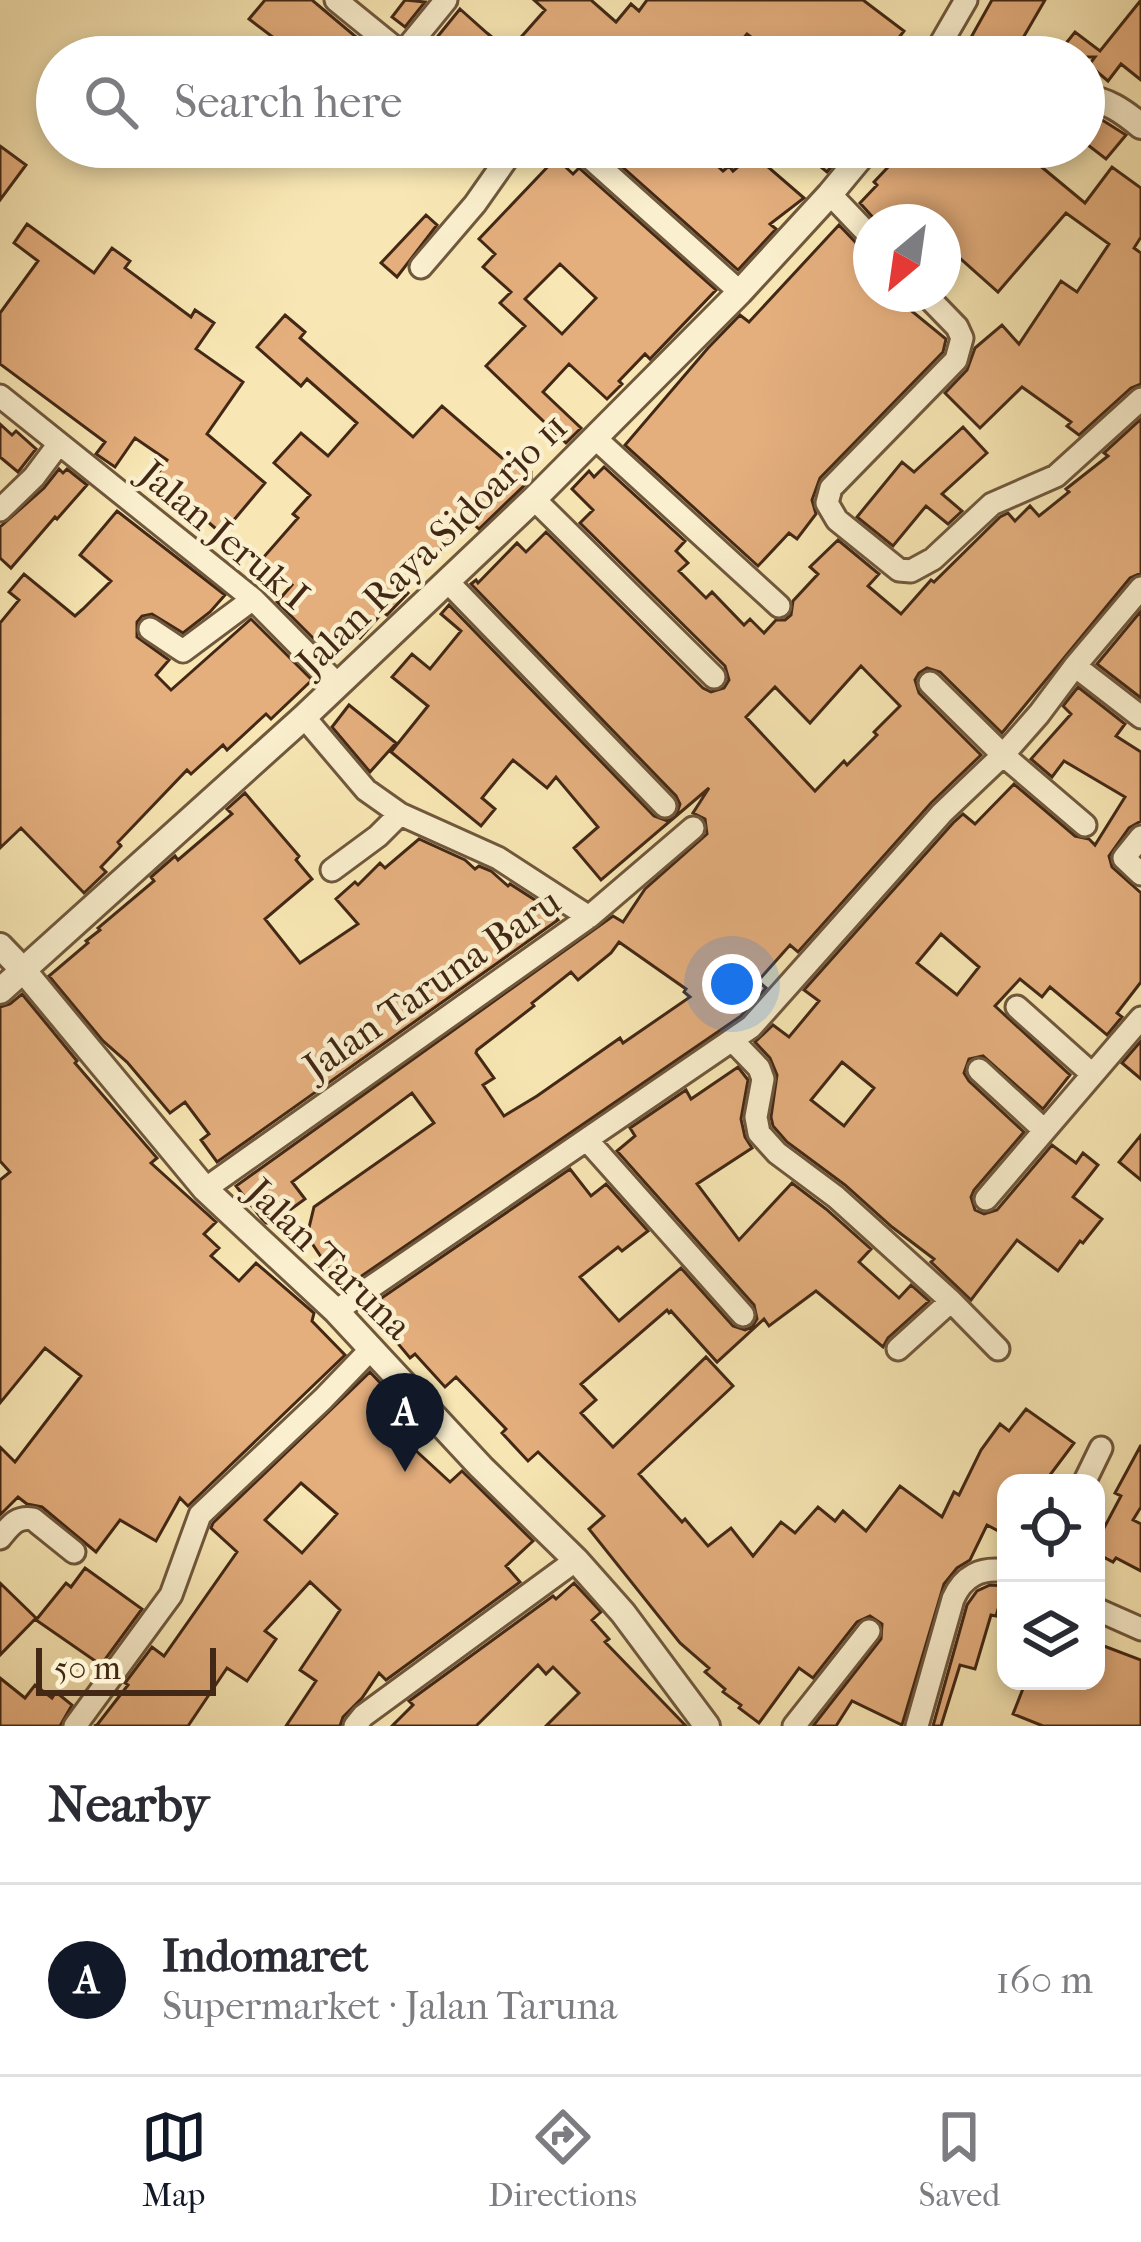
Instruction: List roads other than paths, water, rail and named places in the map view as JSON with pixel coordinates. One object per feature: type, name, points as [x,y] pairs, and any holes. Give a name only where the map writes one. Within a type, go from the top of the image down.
[{"type":"street","points":[[336,0],[381,36]]},
{"type":"street","points":[[419,36],[446,0]]},
{"type":"street","points":[[945,36],[966,0]]},
{"type":"street","points":[[1105,101],[1141,126]]},
{"type":"street","points":[[422,267],[500,168]]},
{"type":"street","points":[[601,168],[740,292]]},
{"type":"street","name":"Jalan Raya Sidoarjo 11","points":[[0,991],[304,718],[534,499],[740,292],[852,168]]},
{"type":"street","points":[[830,194],[853,218]]},
{"type":"street","points":[[942,312],[962,338],[956,360],[831,488],[827,503],[837,520],[899,570],[910,571],[933,559],[992,504],[1056,476],[1141,399]]},
{"type":"street","name":"Jalan Jeruk I","points":[[0,396],[254,599],[338,686]]},
{"type":"street","points":[[595,438],[779,606]]},
{"type":"street","points":[[0,510],[58,445]]},
{"type":"street","points":[[534,499],[714,676]]},
{"type":"street","points":[[448,581],[665,806]]},
{"type":"street","points":[[335,1311],[751,1027],[942,813],[1003,755],[1141,588]]},
{"type":"street","points":[[150,629],[183,652],[254,599]]},
{"type":"street","points":[[1075,666],[1141,717]]},
{"type":"street","points":[[930,683],[1003,755],[1085,825]]},
{"type":"street","points":[[304,718],[366,790],[400,814],[498,858],[590,917]]},
{"type":"street","points":[[332,870],[400,814]]},
{"type":"street","name":"Jalan Taruna Baru","points":[[206,1189],[590,917],[693,828]]},
{"type":"street","points":[[1141,837],[1124,858],[1141,874]]},
{"type":"street","name":"Jalan Taruna","points":[[0,946],[206,1189],[372,1348],[481,1467],[577,1561],[623,1613],[706,1726]]},
{"type":"street","points":[[1017,1007],[1092,1074]]},
{"type":"street","points":[[986,1198],[1141,1018]]},
{"type":"street","points":[[733,1041],[759,1068],[763,1079],[756,1117],[759,1132],[777,1153],[836,1197],[998,1349]]},
{"type":"street","points":[[979,1070],[1044,1130]]},
{"type":"street","points":[[587,1141],[743,1315]]},
{"type":"street","points":[[898,1349],[951,1301]]},
{"type":"street","points":[[75,1726],[171,1595],[200,1515],[372,1348]]},
{"type":"street","points":[[1088,1474],[1101,1448]]},
{"type":"street","points":[[0,1538],[13,1523],[33,1519],[74,1552]]},
{"type":"street","points":[[364,1722],[577,1561]]},
{"type":"street","points":[[917,1726],[959,1585],[974,1573],[997,1570]]},
{"type":"street","points":[[1105,1613],[1141,1629]]},
{"type":"street","points":[[794,1726],[868,1631]]},
{"type":"place","name":"Indomaret","points":[[405,1472]]}]
